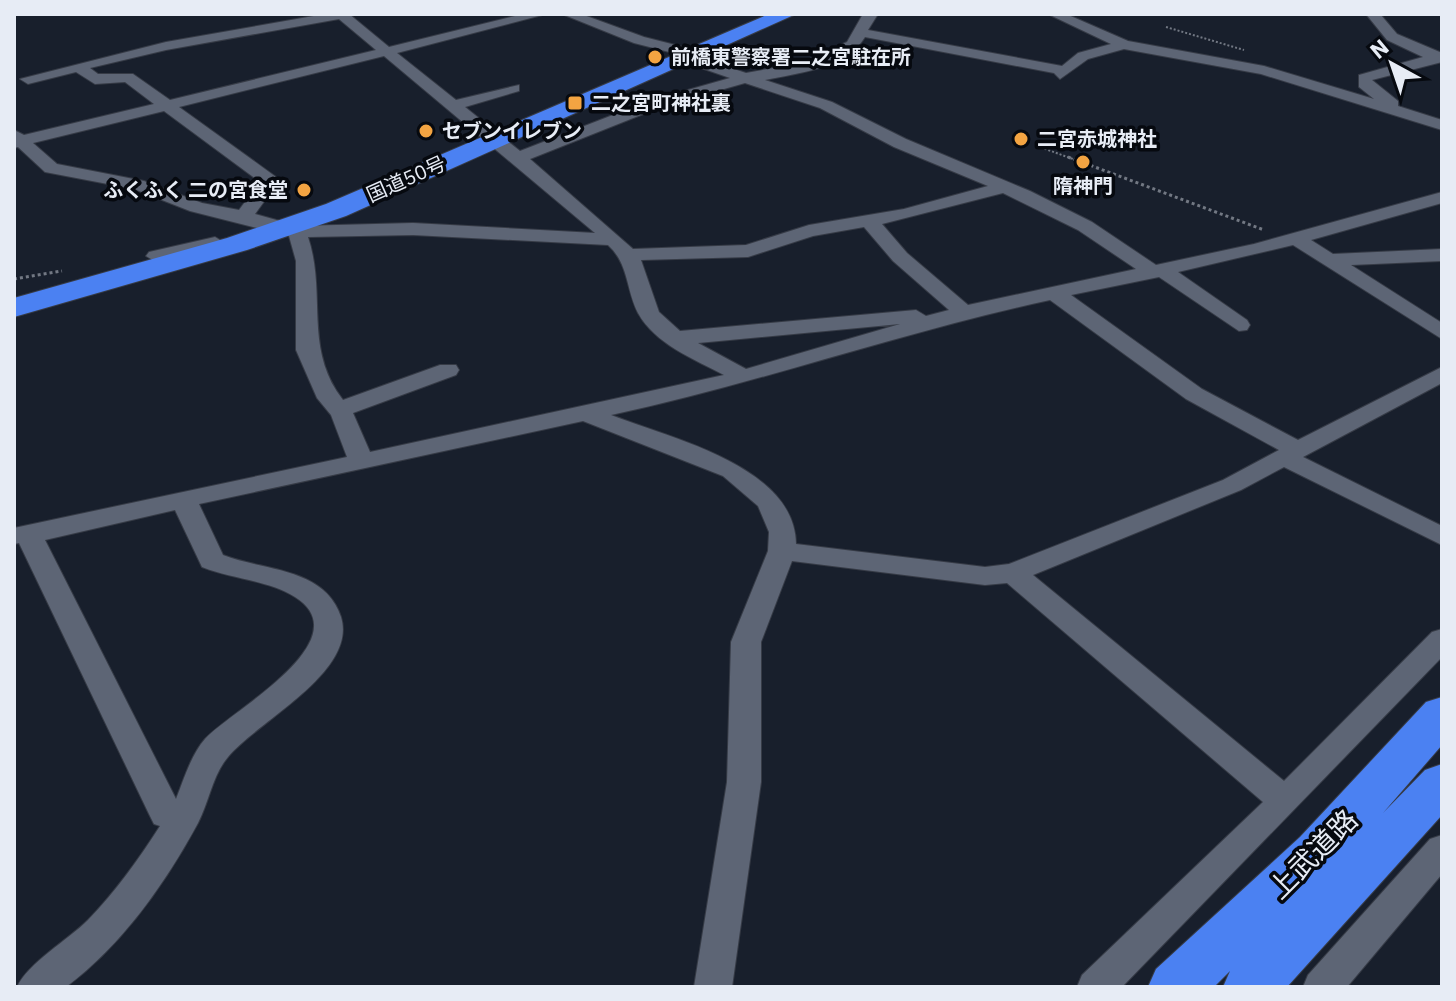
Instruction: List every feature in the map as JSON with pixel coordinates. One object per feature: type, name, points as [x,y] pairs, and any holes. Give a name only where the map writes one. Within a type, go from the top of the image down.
[{"type":"highway","name":"国道50号","points":[[14,308],[290,230],[786,14]]},
{"type":"highway","name":"上武道路","points":[[1176,987],[1318,852],[1442,714]]},
{"type":"highway","name":"上武道路","points":[[1251,987],[1442,783]]},
{"type":"street","points":[[14,89],[21,78],[166,46],[341,14],[451,106],[520,157],[629,255],[649,313],[658,327],[744,377]]},
{"type":"street","points":[[16,140],[387,54],[539,14]]},
{"type":"street","points":[[569,14],[826,105],[900,143],[1001,188],[1024,195],[1085,226],[1239,325]]},
{"type":"street","points":[[520,157],[627,115],[830,57],[851,45],[863,33],[865,19],[871,14]]},
{"type":"street","points":[[1055,14],[1124,45],[1293,78],[1442,125]]},
{"type":"street","points":[[1373,14],[1378,24],[1399,41],[1438,54]]},
{"type":"street","points":[[863,33],[924,42],[1062,73],[1091,52],[1124,45]]},
{"type":"street","points":[[1399,113],[1397,107],[1363,83],[1364,78],[1438,54]]},
{"type":"street","points":[[79,67],[95,79],[126,76],[270,181],[244,217]]},
{"type":"street","points":[[451,106],[514,88]]},
{"type":"street","points":[[592,98],[627,115]]},
{"type":"street","points":[[16,140],[51,168],[138,185],[197,207],[290,230],[413,229],[613,240]]},
{"type":"street","points":[[629,255],[730,254],[809,231],[869,221],[1001,188]]},
{"type":"street","points":[[23,534],[360,459],[586,414],[744,377],[964,312],[1297,239],[1442,197]]},
{"type":"street","points":[[869,221],[900,257],[964,312]]},
{"type":"street","points":[[290,230],[306,261],[307,350],[329,398],[339,410],[360,459]]},
{"type":"street","points":[[1297,239],[1442,333]]},
{"type":"street","points":[[156,256],[229,240],[237,244]]},
{"type":"street","points":[[1330,260],[1442,255]]},
{"type":"street","points":[[1056,294],[1194,394],[1292,455],[1442,537]]},
{"type":"street","points":[[678,338],[964,312]]},
{"type":"street","points":[[339,410],[448,370]]},
{"type":"street","points":[[782,551],[985,576],[1013,573],[1220,490],[1442,374]]},
{"type":"street","points":[[586,414],[732,471],[770,503],[778,517],[782,551],[746,642],[744,782],[713,987]]},
{"type":"street","points":[[36,987],[101,931],[182,820],[215,750],[283,696],[314,660],[328,633],[327,618],[319,604],[301,587],[212,561],[183,498]]},
{"type":"street","points":[[23,534],[31,540],[166,814],[182,820]]},
{"type":"street","points":[[1013,573],[1249,774],[1285,801]]},
{"type":"street","points":[[1096,987],[1285,801],[1442,639]]},
{"type":"street","points":[[1322,987],[1442,850]]},
{"type":"path","points":[[1166,27],[1247,51],[1231,64]]},
{"type":"path","points":[[1037,146],[1265,230]]},
{"type":"place","name":"前橋東警察署二之宮駐在所","points":[[655,57]]},
{"type":"place","name":"二之宮町神社裏","points":[[575,103]]},
{"type":"place","name":"セブンイレブン","points":[[426,131]]},
{"type":"place","name":"二宮赤城神社","points":[[1021,139]]},
{"type":"place","name":"隋神門","points":[[1083,162]]},
{"type":"place","name":"ふくふく 二の宮食堂","points":[[304,190]]}]
